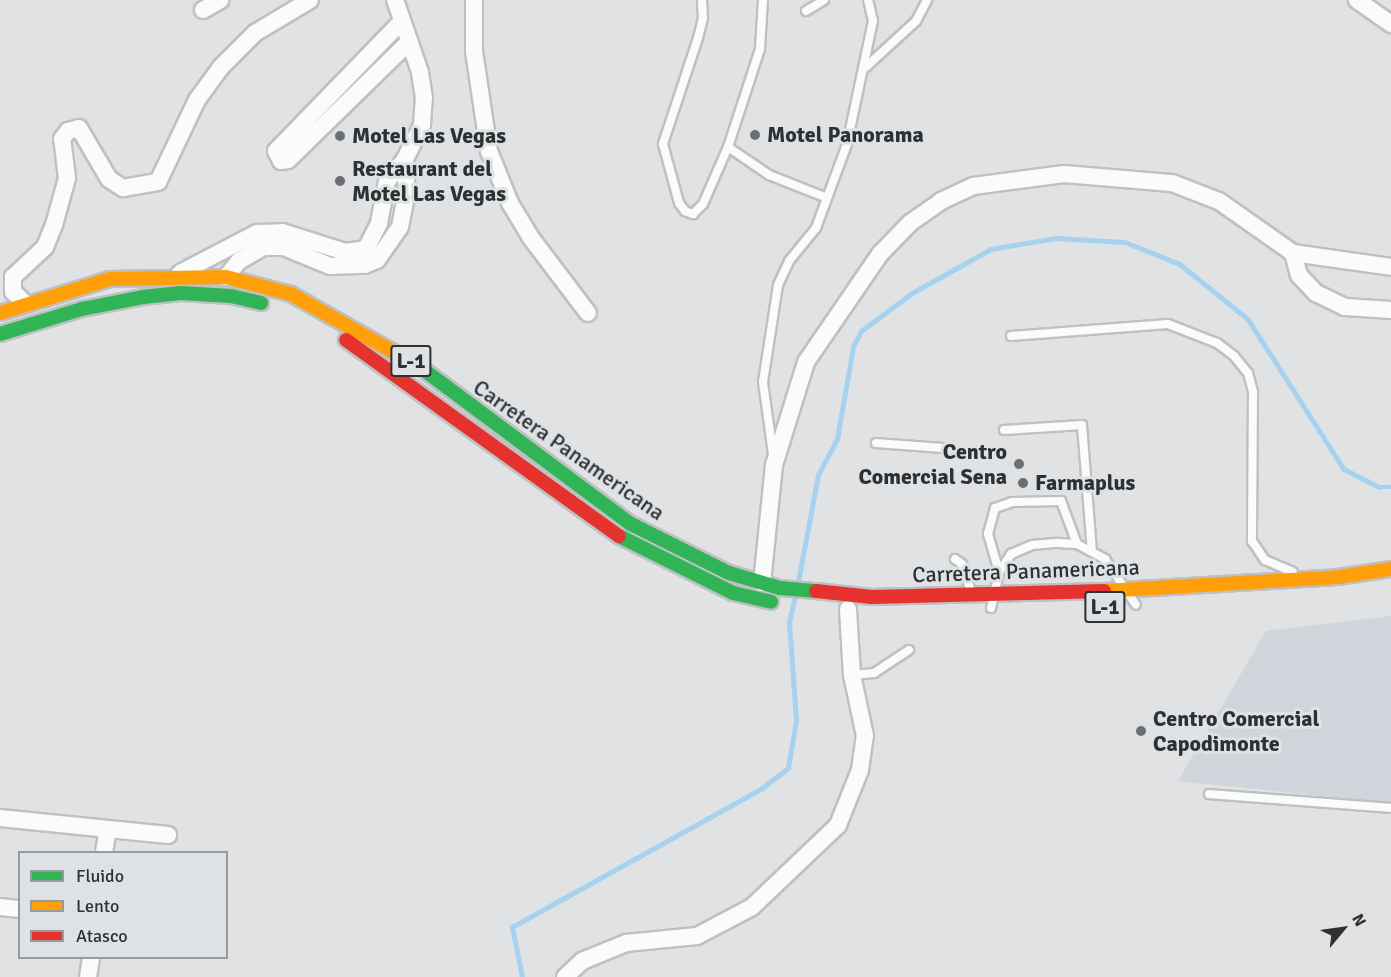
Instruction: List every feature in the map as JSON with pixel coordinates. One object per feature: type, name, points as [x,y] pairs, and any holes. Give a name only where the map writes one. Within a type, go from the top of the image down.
[{"type":"main road","name":"Carretera Panamericana","points":[[0,313],[25,303],[110,279],[177,275],[226,277],[291,294],[349,324],[416,364],[631,524],[729,573],[780,588],[884,597],[972,595],[1310,579],[1391,569]]},
{"type":"main road","points":[[4,334],[82,309],[181,293],[231,296],[280,309]]},
{"type":"main road","name":"Carretera Panamericana","points":[[298,316],[345,339],[374,358],[592,521],[632,545],[733,593],[782,604]]},
{"type":"main road","name":"Carretera Panamericana","points":[[1113,606],[1142,605]]},
{"type":"main road","name":"Carretera Panamericana","points":[[828,609],[996,609]]},
{"type":"street","points":[[203,10],[220,0]]},
{"type":"street","points":[[25,303],[13,292],[13,277],[45,247],[64,198],[67,178],[62,139],[68,131],[79,129],[109,179],[123,188],[158,182],[196,100],[221,67],[255,33],[310,0]]},
{"type":"street","points":[[177,275],[257,233],[282,232],[345,252],[366,249],[380,223],[387,181],[404,161],[422,125],[424,98],[420,72],[407,44],[395,0]]},
{"type":"street","points":[[474,0],[474,51],[489,151],[510,203],[531,238],[588,313]]},
{"type":"street","points":[[1357,0],[1391,24]]},
{"type":"street","points":[[400,23],[276,151],[281,161],[288,160],[407,44]]},
{"type":"street","points":[[226,277],[240,261],[263,247],[284,247],[330,266],[365,265],[376,260],[400,227],[407,190],[404,161]]},
{"type":"street","points":[[762,583],[774,465],[806,362],[880,254],[910,223],[973,186],[1064,174],[1172,183],[1219,201],[1293,253],[1391,267]]},
{"type":"street","points":[[1293,253],[1299,275],[1316,293],[1345,307],[1391,310]]},
{"type":"street","points":[[565,977],[582,961],[626,943],[697,936],[753,907],[838,825],[860,770],[865,736],[852,675],[848,609]]},
{"type":"street","points":[[0,818],[168,835]]},
{"type":"street","points":[[104,851],[108,830]]},
{"type":"street","points":[[0,906],[18,909]]},
{"type":"street","points":[[88,977],[91,959]]},
{"type":"lane","points":[[702,0],[704,18],[663,144],[671,182],[685,211],[693,214],[703,204],[728,147],[760,49],[763,0]]},
{"type":"lane","points":[[806,11],[824,0]]},
{"type":"lane","points":[[774,465],[764,382],[778,285],[789,261],[816,228],[847,144],[866,68],[873,21],[868,0]]},
{"type":"lane","points":[[866,68],[916,21],[927,0]]},
{"type":"lane","points":[[728,147],[769,175],[827,198]]},
{"type":"lane","points":[[1011,336],[1168,324],[1217,343],[1234,356],[1248,373],[1253,392],[1252,541],[1265,560],[1310,579]]},
{"type":"lane","points":[[1004,430],[1082,425],[1092,552]]},
{"type":"lane","points":[[876,443],[943,448]]},
{"type":"lane","points":[[999,572],[988,534],[995,508],[1012,502],[1061,501],[1077,544]]},
{"type":"lane","points":[[996,609],[992,594],[999,572],[1011,554],[1032,545],[1077,544],[1105,559],[1142,605]]},
{"type":"lane","points":[[956,559],[962,564],[972,595]]},
{"type":"lane","points":[[852,675],[874,673],[909,650]]},
{"type":"lane","points":[[1209,794],[1391,808]]},
{"type":"shaded area","points":[[1391,616],[1391,803],[1178,781],[1266,631]]},
{"type":"waterway","points":[[798,582],[818,475],[837,439],[853,347],[861,331],[912,293],[991,249],[1056,238],[1125,242],[1180,264],[1248,319],[1344,469],[1379,487],[1391,487]]},
{"type":"waterway","points":[[522,977],[512,927],[761,789],[788,768],[796,720],[789,622],[795,596]]},
{"type":"traffic: fast","points":[[0,334],[82,309],[143,297],[181,293],[231,296],[261,303]]},
{"type":"traffic: fast","points":[[420,367],[631,524],[729,573],[780,588],[816,591]]},
{"type":"traffic: fast","points":[[619,536],[733,593],[771,602]]},
{"type":"traffic: slow","points":[[0,313],[110,279],[226,277],[291,294],[420,367]]},
{"type":"traffic: slow","points":[[1104,591],[1338,577],[1391,569]]},
{"type":"traffic: jam","points":[[346,340],[619,536]]},
{"type":"traffic: jam","points":[[816,591],[872,597],[1104,591]]},
{"type":"place","name":"Motel Panorama","points":[[755,135]]},
{"type":"place","name":"Motel Las Vegas","points":[[340,136]]},
{"type":"place","name":"Restaurant del Motel Las Vegas","points":[[340,181]]},
{"type":"place","name":"Centro Comercial Sena","points":[[1019,464]]},
{"type":"place","name":"Farmaplus","points":[[1023,483]]},
{"type":"place","name":"Centro Comercial Capodimonte","points":[[1141,731]]}]
